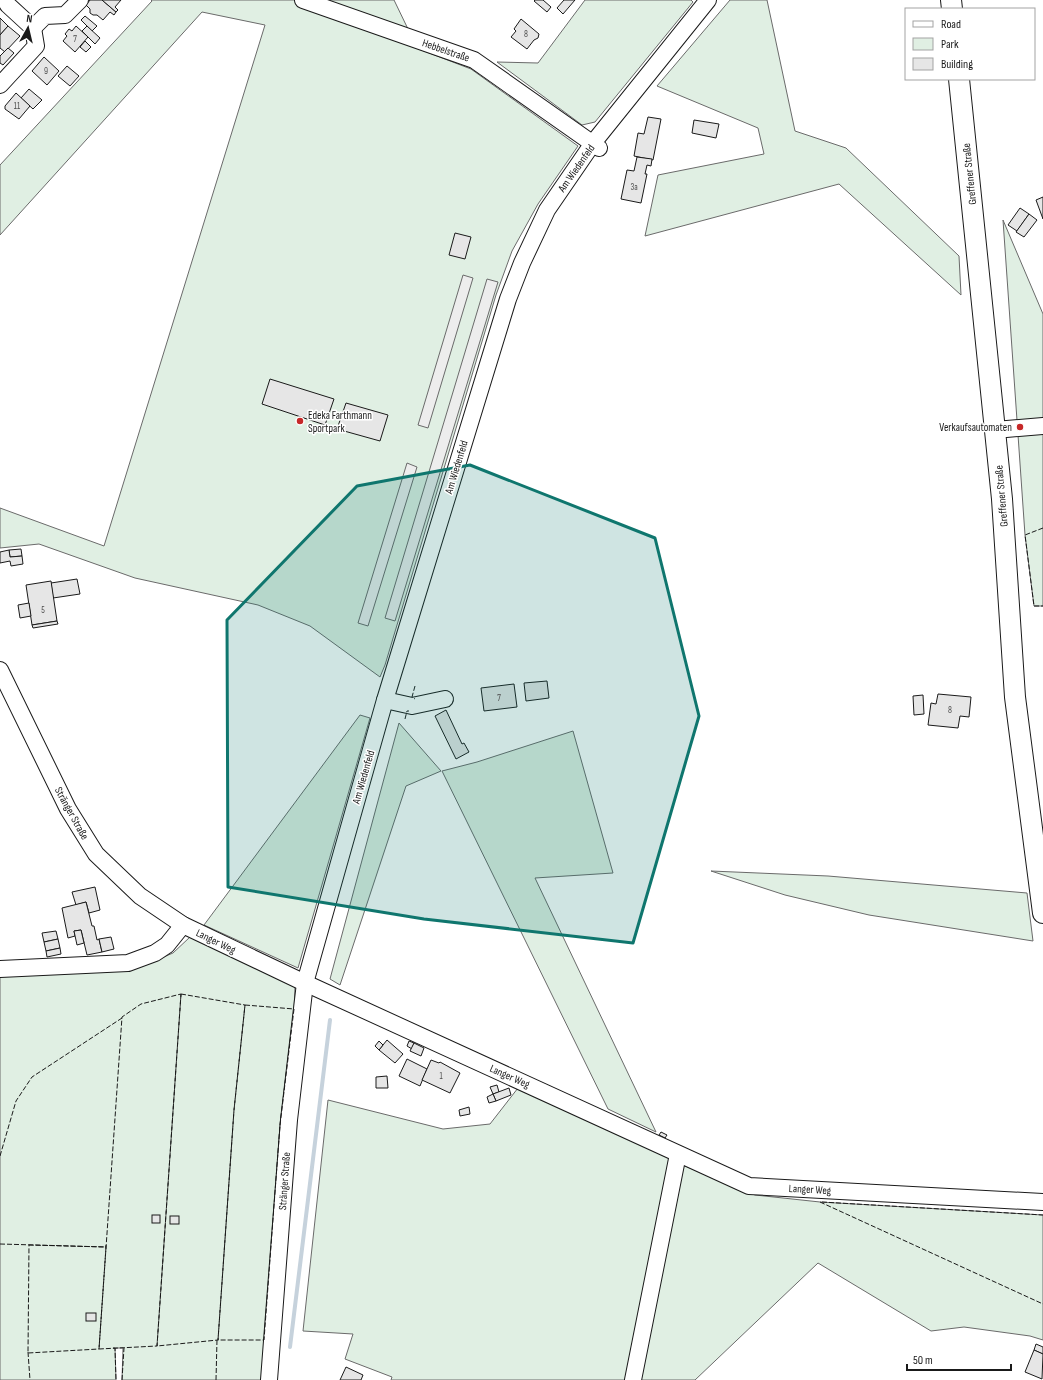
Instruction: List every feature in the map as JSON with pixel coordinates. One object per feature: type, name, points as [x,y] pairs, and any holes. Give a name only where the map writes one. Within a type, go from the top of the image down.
[{"type":"main road","name":"Greffener Straße","points":[[959,80],[1002,499],[1015,697],[1043,913]]},
{"type":"street","points":[[0,85],[36,46],[33,28],[8,5],[5,0]]},
{"type":"street","points":[[33,28],[45,16],[65,15],[80,0]]},
{"type":"street","name":"Hebbelstraße","points":[[303,0],[474,60],[596,145]]},
{"type":"street","name":"Am Wiedenfeld","points":[[306,983],[385,700],[508,299],[522,263],[547,210],[708,0]]},
{"type":"street","points":[[995,430],[1043,426]]},
{"type":"street","name":"Stränger Straße","points":[[0,670],[68,809],[96,854],[140,896],[183,925]]},
{"type":"street","points":[[385,700],[412,706],[445,699]]},
{"type":"street","name":"Langer Weg","points":[[0,969],[128,963],[155,953],[168,945],[183,925],[749,1186],[1043,1202]]},
{"type":"street","name":"Stränger Straße","points":[[269,1380],[289,1120],[306,983]]},
{"type":"street","points":[[633,1380],[678,1154]]},
{"type":"highlighted area","points":[[470,465],[655,538],[699,716],[633,943],[424,919],[228,887],[227,620],[357,486]]},
{"type":"green space","name":"Edeka Farthmann Sportpark","points":[[151,0],[394,0],[408,29],[398,41],[471,69],[578,146],[538,204],[512,251],[496,295],[385,665],[380,677],[310,626],[258,605],[135,578],[39,544],[0,548],[0,508],[104,546],[265,25],[202,12],[0,235],[0,165],[152,1]]},
{"type":"green space","points":[[585,0],[691,0],[693,2],[595,122],[582,125],[497,62],[538,63]]},
{"type":"green space","points":[[730,0],[767,0],[795,131],[846,148],[959,256],[961,295],[839,184],[645,236],[658,175],[764,154],[758,128],[657,86]]},
{"type":"green space","points":[[1003,220],[1043,314],[1043,606],[1034,606],[1025,535]]},
{"type":"green space","points":[[360,715],[370,718],[298,968],[204,925]]},
{"type":"green space","points":[[399,723],[441,771],[406,786],[340,985],[330,979]]},
{"type":"green space","points":[[573,731],[613,873],[535,878],[656,1132],[608,1109],[442,771],[477,762]]},
{"type":"green space","points":[[711,871],[828,876],[1027,893],[1033,941],[869,915],[785,895]]},
{"type":"green space","points":[[190,937],[295,987],[294,1009],[280,1125],[262,1380],[122,1380],[123,1348],[115,1348],[116,1380],[0,1380],[0,975],[159,959],[173,953]]},
{"type":"green space","points":[[518,1088],[671,1159],[626,1380],[391,1380],[392,1377],[345,1359],[353,1334],[303,1331],[328,1100],[443,1129],[490,1124]]},
{"type":"green space","points":[[683,1165],[755,1195],[820,1202],[1043,1215],[1043,1340],[1030,1336],[964,1327],[931,1331],[818,1263],[695,1380],[639,1380]]},
{"type":"shaded area","points":[[463,275],[473,278],[428,428],[418,425]]},
{"type":"shaded area","points":[[487,279],[498,282],[395,621],[385,618]]},
{"type":"shaded area","points":[[407,463],[417,467],[368,626],[358,623]]},
{"type":"building","points":[[90,0],[102,0],[116,12],[114,15],[110,12],[103,20],[97,15],[90,13],[90,9],[86,5]]},
{"type":"building","points":[[102,0],[121,0],[115,7],[118,10],[116,12]]},
{"type":"building","points":[[543,0],[551,7],[547,12],[534,1]]},
{"type":"building","points":[[564,0],[575,0],[563,14],[557,8]]},
{"type":"building","points":[[85,16],[97,26],[92,31],[81,20]]},
{"type":"building","points":[[0,18],[8,26],[0,35]]},
{"type":"building","points":[[521,19],[539,34],[538,38],[534,40],[527,49],[511,37],[516,31],[514,29]]},
{"type":"building","points":[[8,26],[20,36],[5,52],[0,48],[0,35]]},
{"type":"building","points":[[76,26],[88,37],[75,52],[63,41],[67,36],[65,34],[69,29],[72,31]]},
{"type":"building","points":[[87,26],[100,38],[95,44],[82,31]]},
{"type":"building","points":[[85,41],[91,47],[86,52],[80,47]]},
{"type":"building","points":[[8,48],[14,53],[3,65],[0,63],[0,56]]},
{"type":"building","points":[[44,57],[59,71],[47,85],[32,71]]},
{"type":"building","points":[[67,66],[79,76],[70,86],[58,76]]},
{"type":"building","points":[[29,89],[42,100],[33,109],[21,98]]},
{"type":"building","points":[[16,93],[30,106],[19,119],[5,109],[5,106]]},
{"type":"building","points":[[648,117],[661,119],[653,160],[634,156],[638,133],[644,134]]},
{"type":"building","points":[[694,120],[719,124],[716,138],[692,133]]},
{"type":"building","points":[[637,157],[652,159],[651,166],[647,165],[645,174],[647,174],[641,203],[621,199],[627,170],[634,171]]},
{"type":"building","points":[[1043,197],[1043,219],[1036,200]]},
{"type":"building","points":[[1020,208],[1029,214],[1017,231],[1008,225]]},
{"type":"building","points":[[1029,214],[1037,220],[1024,237],[1016,232]]},
{"type":"building","points":[[455,233],[471,237],[465,259],[449,255]]},
{"type":"building","points":[[270,379],[334,399],[325,425],[262,404]]},
{"type":"building","points":[[346,403],[388,415],[380,441],[337,429]]},
{"type":"building","points":[[21,549],[22,556],[10,557],[9,550]]},
{"type":"building","points":[[9,550],[10,557],[22,556],[23,564],[11,566],[10,561],[0,563],[0,552]]},
{"type":"building","points":[[77,579],[80,594],[53,598],[51,583]]},
{"type":"building","points":[[51,581],[57,621],[32,625],[26,585]]},
{"type":"building","points":[[29,603],[31,616],[20,618],[18,605]]},
{"type":"building","points":[[57,621],[58,624],[33,628],[32,625]]},
{"type":"building","points":[[547,681],[549,698],[526,701],[524,683]]},
{"type":"building","points":[[514,684],[517,707],[484,711],[481,688]]},
{"type":"building","points":[[938,694],[971,697],[969,717],[960,716],[958,728],[928,725],[931,703],[936,704]]},
{"type":"building","points":[[923,695],[924,714],[914,715],[913,696]]},
{"type":"building","points":[[446,710],[462,744],[464,743],[469,752],[456,759],[435,716]]},
{"type":"building","points":[[95,887],[100,910],[89,913],[86,902],[76,905],[72,892]]},
{"type":"building","points":[[86,902],[92,926],[94,926],[97,940],[99,939],[102,952],[87,955],[81,930],[74,931],[75,936],[68,938],[62,908]]},
{"type":"building","points":[[81,930],[84,943],[77,945],[74,931]]},
{"type":"building","points":[[56,931],[58,939],[44,942],[42,933]]},
{"type":"building","points":[[111,937],[114,949],[102,952],[99,939]]},
{"type":"building","points":[[58,939],[60,948],[46,951],[44,942]]},
{"type":"building","points":[[60,948],[61,954],[47,957],[46,951]]},
{"type":"building","points":[[387,1040],[403,1054],[395,1063],[379,1050]]},
{"type":"building","points":[[379,1041],[383,1045],[379,1050],[375,1046]]},
{"type":"building","points":[[409,1041],[414,1043],[412,1049],[407,1046]]},
{"type":"building","points":[[414,1043],[424,1048],[421,1056],[410,1051]]},
{"type":"building","points":[[407,1059],[427,1069],[420,1086],[399,1076]]},
{"type":"building","points":[[431,1060],[440,1062],[460,1073],[450,1093],[422,1080]]},
{"type":"building","points":[[387,1076],[388,1088],[376,1088],[376,1077]]},
{"type":"building","points":[[497,1085],[499,1092],[493,1094],[490,1087]]},
{"type":"building","points":[[509,1088],[511,1095],[496,1101],[493,1094]]},
{"type":"building","points":[[493,1094],[496,1101],[489,1103],[487,1097]]},
{"type":"building","points":[[469,1107],[470,1114],[460,1116],[459,1110]]},
{"type":"building","points":[[661,1132],[667,1135],[665,1138],[659,1135]]},
{"type":"building","points":[[152,1215],[160,1215],[160,1223],[152,1223]]},
{"type":"building","points":[[170,1216],[179,1216],[179,1224],[170,1224]]},
{"type":"building","points":[[86,1313],[96,1313],[96,1321],[86,1321]]},
{"type":"building","points":[[1036,1344],[1043,1347],[1043,1354],[1034,1350]]},
{"type":"building","points":[[1034,1350],[1043,1354],[1042,1379],[1025,1372]]},
{"type":"building","points":[[346,1367],[363,1375],[361,1380],[340,1380]]},
{"type":"waterway","points":[[290,1347],[330,1020]]},
{"type":"fence","points":[[1043,528],[1025,535],[1034,606],[1043,606]]},
{"type":"fence","points":[[415,686],[412,697],[415,699]]},
{"type":"fence","points":[[405,719],[407,711],[409,711]]},
{"type":"fence","points":[[181,994],[245,1005],[234,1110],[218,1340],[157,1346],[181,994]]},
{"type":"fence","points":[[181,994],[157,1346],[99,1349],[122,1017],[141,1004],[181,994]]},
{"type":"fence","points":[[245,1005],[294,1009],[280,1125],[264,1340],[218,1340],[234,1110],[245,1005]]},
{"type":"fence","points":[[0,1156],[16,1101],[32,1077],[122,1018]]},
{"type":"fence","points":[[820,1202],[1043,1304]]},
{"type":"fence","points":[[822,1202],[1043,1215]]},
{"type":"fence","points":[[0,1244],[106,1247],[106,1245]]},
{"type":"fence","points":[[29,1245],[106,1247],[99,1349],[28,1353],[29,1245]]},
{"type":"fence","points":[[216,1380],[217,1340]]},
{"type":"fence","points":[[113,1348],[115,1348],[116,1380]]},
{"type":"fence","points":[[122,1380],[124,1348]]},
{"type":"fence","points":[[28,1352],[30,1380]]},
{"type":"place","name":"Edeka Farthmann Sportpark","points":[[300,421]]},
{"type":"place","name":"Verkaufsautomaten","points":[[1020,427]]}]
